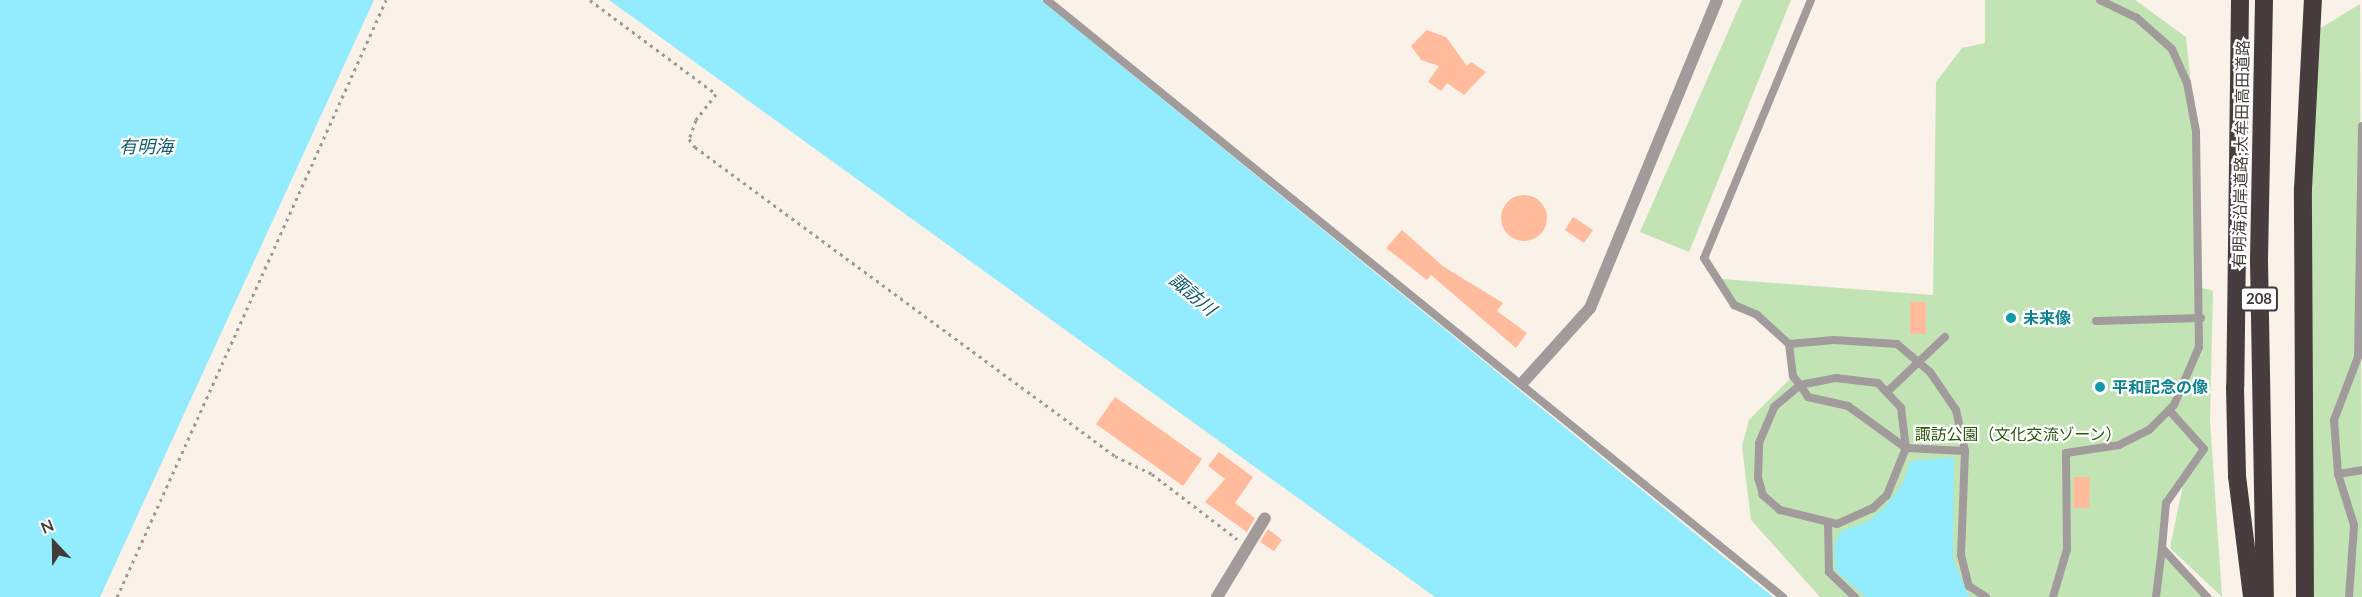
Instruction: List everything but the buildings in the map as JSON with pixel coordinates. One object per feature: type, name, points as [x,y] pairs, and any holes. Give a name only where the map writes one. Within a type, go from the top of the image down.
[{"type":"highway","points":[[2240,0],[2235,180],[2237,476],[2252,597]]},
{"type":"highway","name":"有明海沿岸道路;大牟田高田道路","points":[[2264,0],[2259,272],[2265,597]]},
{"type":"highway","points":[[2305,597],[2302,189],[2313,0]]},
{"type":"street","points":[[1525,380],[1590,308],[1717,0]]},
{"type":"street","points":[[1217,597],[1245,545],[1265,518]]},
{"type":"lane","points":[[1047,0],[1783,597]]},
{"type":"lane","points":[[1811,0],[1704,258],[1734,305],[1757,315],[1789,344],[1793,376],[1808,398],[1848,406],[1906,448],[1965,451]]},
{"type":"lane","points":[[2055,596],[2067,549],[2066,453],[2119,445],[2149,430],[2169,410],[2199,347],[2201,318],[2195,286],[2196,131],[2187,83],[2172,49],[2137,18],[2100,0]]},
{"type":"lane","points":[[2349,597],[2354,525],[2338,474],[2334,420],[2358,357],[2362,126]]},
{"type":"lane","points":[[2096,321],[2201,318]]},
{"type":"lane","points":[[1887,392],[1917,361],[1945,337]]},
{"type":"lane","points":[[1789,344],[1834,340],[1897,344],[1917,361],[1956,410],[1965,451],[1961,555],[1969,586],[1986,597]]},
{"type":"lane","points":[[1858,380],[1878,383],[1901,408],[1906,448],[1887,495],[1873,508],[1837,524],[1780,510],[1762,495],[1758,478],[1759,443],[1774,406],[1800,385],[1858,380]]},
{"type":"lane","points":[[2156,597],[2166,503],[2204,449],[2169,410]]},
{"type":"lane","points":[[2338,474],[2362,470]]},
{"type":"lane","points":[[1828,522],[1829,572],[1856,597]]},
{"type":"lane","points":[[2162,548],[2207,597]]},
{"type":"path","points":[[117,597],[386,0]]},
{"type":"path","points":[[590,0],[716,94],[696,120],[689,139],[695,147],[1115,456],[1152,474],[1245,545]]},
{"type":"green space","points":[[1742,0],[1791,0],[1689,252],[1640,232]]},
{"type":"green space","name":"諏訪公園（文化交流ゾーン）","points":[[1985,0],[2135,0],[2186,37],[2196,131],[2196,286],[2213,291],[2210,420],[2222,597],[2170,548],[2185,475],[2166,503],[2162,548],[2207,597],[1820,597],[1751,520],[1742,446],[1749,420],[1793,376],[1789,344],[1757,315],[1734,305],[1722,279],[1933,295],[1936,82],[1962,48],[1985,43]]},
{"type":"green space","points":[[2360,4],[2362,597],[2314,597],[2306,218],[2316,31]]},
{"type":"water","name":"有明海","points":[[0,0],[374,0],[100,597],[0,597]]},
{"type":"water","name":"諏訪川","points":[[609,0],[1041,0],[1773,597],[1435,597]]},
{"type":"water","points":[[1954,457],[1953,559],[1969,597],[1866,597],[1836,571],[1834,546],[1841,531],[1867,522],[1882,510],[1902,485],[1911,461]]},
{"type":"place","name":"未来像","points":[[2011,318]]},
{"type":"place","name":"平和記念の像","points":[[2100,387]]}]
